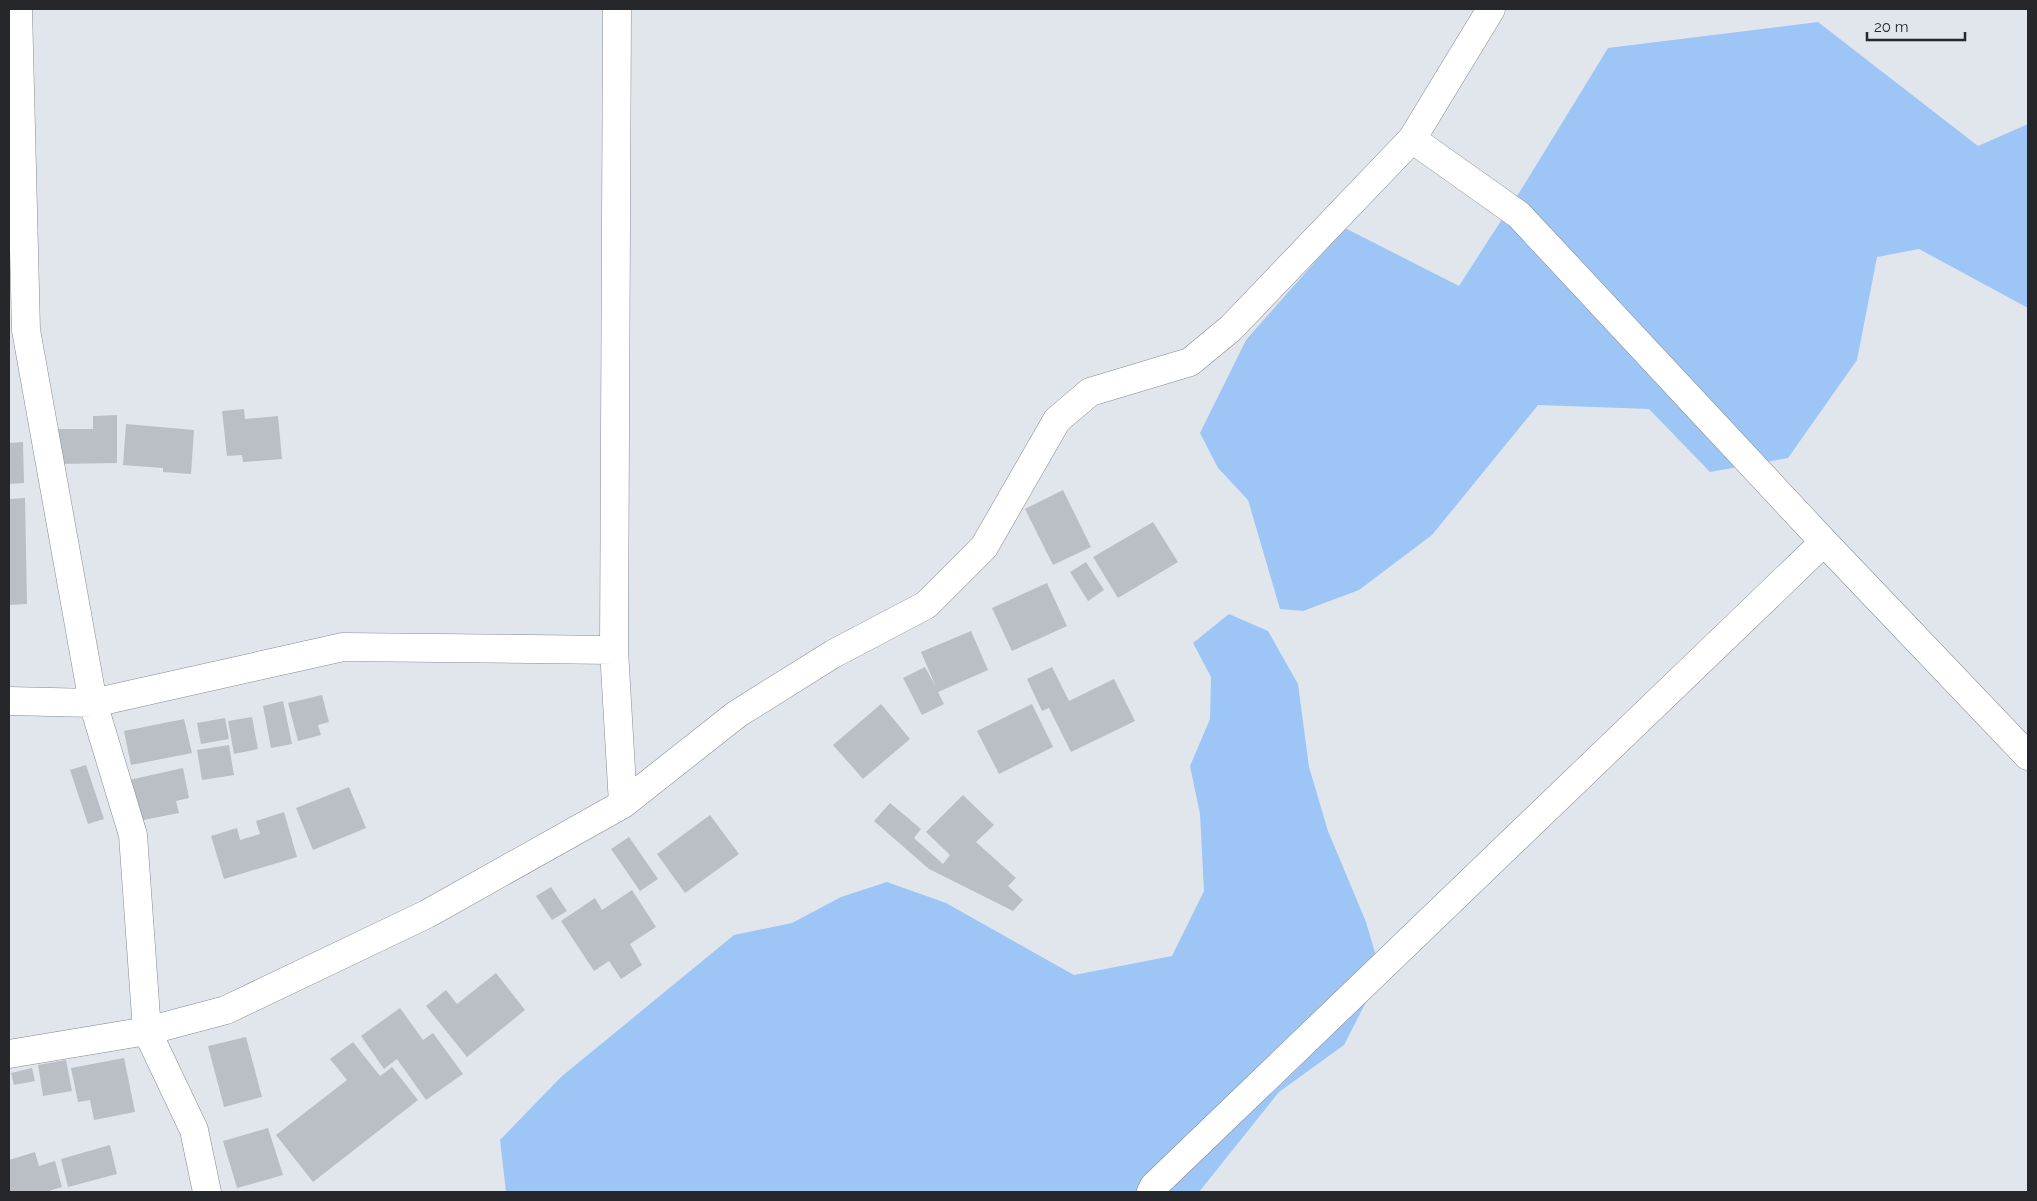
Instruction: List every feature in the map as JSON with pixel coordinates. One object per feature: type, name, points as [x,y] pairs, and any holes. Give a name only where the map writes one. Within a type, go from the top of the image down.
[{"type":"street","points":[[18,9],[26,330],[93,703],[133,835],[147,1031],[194,1130],[207,1192]]},
{"type":"street","points":[[618,9],[614,650],[623,804]]},
{"type":"street","points":[[9,1054],[147,1031],[226,1010],[427,914],[623,804],[737,714],[833,654],[926,605],[984,548],[1057,420],[1090,392],[1190,362],[1231,328],[1412,139],[1491,9]]},
{"type":"street","points":[[1412,139],[1519,215],[1824,542],[2028,756]]},
{"type":"street","points":[[1151,1192],[1154,1186],[1824,542]]},
{"type":"street","points":[[9,701],[93,703],[343,646],[614,650]]},
{"type":"shaded area","points":[[1818,22],[1978,146],[2028,124],[2028,308],[1919,249],[1877,257],[1857,360],[1788,458],[1710,472],[1649,409],[1538,405],[1432,535],[1359,590],[1303,611],[1280,609],[1248,500],[1218,468],[1200,433],[1246,340],[1345,228],[1459,286],[1608,48]]},
{"type":"shaded area","points":[[1229,614],[1268,631],[1298,684],[1309,767],[1328,831],[1366,922],[1381,973],[1344,1045],[1279,1092],[1199,1192],[506,1192],[500,1140],[561,1077],[734,935],[792,923],[841,897],[887,882],[946,903],[1074,975],[1172,956],[1204,891],[1200,814],[1190,766],[1210,719],[1211,677],[1193,643]]},
{"type":"building","points":[[244,409],[245,419],[278,416],[282,459],[243,462],[242,455],[227,456],[222,411]]},
{"type":"building","points":[[117,415],[117,463],[58,464],[58,429],[93,429],[93,416]]},
{"type":"building","points":[[126,424],[194,430],[191,474],[163,472],[163,468],[123,465]]},
{"type":"building","points":[[23,442],[24,483],[9,484],[9,443]]},
{"type":"building","points":[[1063,490],[1091,547],[1053,565],[1025,509]]},
{"type":"building","points":[[25,498],[27,604],[9,605],[9,499]]},
{"type":"building","points":[[1153,522],[1178,562],[1118,598],[1093,557]]},
{"type":"building","points":[[1086,562],[1104,590],[1088,601],[1070,572]]},
{"type":"building","points":[[1047,583],[1067,626],[1012,651],[992,608]]},
{"type":"building","points":[[971,631],[988,670],[938,692],[944,704],[922,715],[903,678],[925,667],[936,687],[921,652]]},
{"type":"building","points":[[1052,667],[1069,701],[1114,679],[1135,721],[1071,752],[1049,708],[1042,711],[1027,679]]},
{"type":"building","points":[[322,695],[329,722],[318,725],[321,735],[298,741],[288,703]]},
{"type":"building","points":[[283,701],[292,744],[271,748],[263,706]]},
{"type":"building","points":[[881,704],[910,739],[863,779],[833,745]]},
{"type":"building","points":[[1032,704],[1053,747],[999,774],[977,731]]},
{"type":"building","points":[[252,717],[258,749],[234,754],[228,721]]},
{"type":"building","points":[[225,718],[229,739],[201,744],[197,723]]},
{"type":"building","points":[[184,719],[192,753],[131,765],[124,731]]},
{"type":"building","points":[[229,745],[234,775],[202,780],[197,750]]},
{"type":"building","points":[[86,765],[104,819],[88,824],[70,770]]},
{"type":"building","points":[[183,768],[189,798],[176,801],[179,813],[138,821],[129,780]]},
{"type":"building","points":[[349,787],[366,828],[313,850],[296,808]]},
{"type":"building","points":[[963,795],[994,825],[976,842],[1016,878],[1008,886],[1023,900],[1013,911],[929,869],[874,821],[890,803],[921,829],[914,838],[943,864],[950,855],[926,832]]},
{"type":"building","points":[[284,812],[297,857],[224,879],[211,836],[237,828],[240,840],[260,834],[256,821]]},
{"type":"building","points":[[710,815],[739,854],[685,893],[657,854]]},
{"type":"building","points":[[629,837],[658,879],[640,891],[611,849]]},
{"type":"building","points":[[551,887],[567,911],[552,920],[536,896]]},
{"type":"building","points":[[632,890],[656,927],[630,944],[642,965],[621,979],[609,961],[594,971],[561,921],[595,898],[602,910]]},
{"type":"building","points":[[496,973],[525,1010],[467,1057],[426,1006],[446,990],[457,1004]]},
{"type":"building","points":[[400,1008],[423,1040],[433,1033],[463,1074],[426,1100],[397,1059],[384,1069],[361,1036]]},
{"type":"building","points":[[246,1037],[262,1097],[224,1107],[208,1046]]},
{"type":"building","points":[[353,1042],[380,1076],[392,1067],[418,1100],[313,1182],[276,1135],[347,1080],[330,1059]]},
{"type":"building","points":[[124,1058],[135,1112],[94,1120],[90,1100],[78,1102],[71,1068]]},
{"type":"building","points":[[66,1060],[72,1091],[43,1096],[38,1065]]},
{"type":"building","points":[[32,1068],[35,1081],[14,1085],[11,1073]]},
{"type":"building","points":[[268,1128],[283,1175],[237,1188],[223,1141]]},
{"type":"building","points":[[110,1145],[117,1174],[68,1187],[61,1159]]},
{"type":"building","points":[[35,1152],[39,1166],[55,1161],[62,1187],[45,1192],[9,1192],[9,1160]]}]
